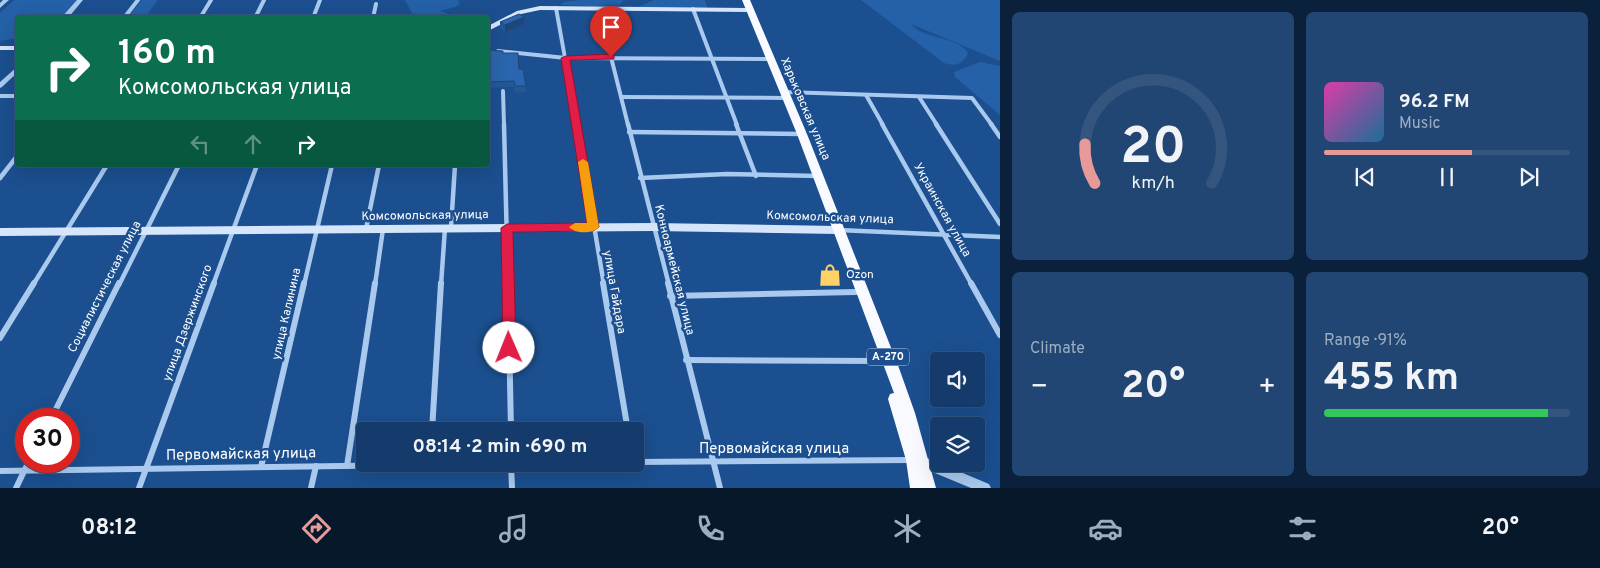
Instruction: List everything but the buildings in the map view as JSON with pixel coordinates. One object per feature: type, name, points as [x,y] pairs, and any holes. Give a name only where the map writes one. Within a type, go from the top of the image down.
[{"type":"highway","name":"Харьковская улица","points":[[746,0],[769,59],[802,134],[908,413],[917,461],[918,488]]},
{"type":"highway","name":"Харьковская улица","points":[[837,230],[839,246],[928,488]]},
{"type":"main road","points":[[621,8],[632,6],[644,0]]},
{"type":"main road","points":[[490,28],[519,12],[530,9],[749,10]]},
{"type":"main road","points":[[0,48],[15,48]]},
{"type":"main road","name":"Комсомольская улица","points":[[0,232],[653,226],[837,230]]},
{"type":"street","points":[[0,6],[6,0]]},
{"type":"street","points":[[67,15],[80,0]]},
{"type":"street","points":[[126,15],[138,0]]},
{"type":"street","points":[[202,15],[211,0]]},
{"type":"street","points":[[256,15],[264,0]]},
{"type":"street","points":[[314,15],[320,0]]},
{"type":"street","points":[[374,15],[376,4]]},
{"type":"street","name":"улица Гайдара","points":[[556,8],[626,422]]},
{"type":"street","points":[[692,9],[756,176]]},
{"type":"street","points":[[494,51],[566,58],[769,59]]},
{"type":"street","name":"Конноармейская улица","points":[[611,57],[686,360],[720,488]]},
{"type":"street","points":[[0,86],[15,71]]},
{"type":"street","points":[[503,91],[511,422]]},
{"type":"street","points":[[622,97],[866,95],[972,98],[1000,137]]},
{"type":"street","name":"Украинская улица","points":[[866,95],[1000,335]]},
{"type":"street","points":[[0,96],[15,96]]},
{"type":"street","points":[[920,97],[1000,224]]},
{"type":"street","points":[[629,132],[802,134]]},
{"type":"street","points":[[0,178],[15,159]]},
{"type":"street","points":[[0,338],[106,167]]},
{"type":"street","name":"Социалистическая улица","points":[[57,408],[178,167]]},
{"type":"street","name":"улица Дзержинского","points":[[139,488],[256,167]]},
{"type":"street","name":"улица Калинина","points":[[261,467],[332,167]]},
{"type":"street","points":[[366,229],[378,167]]},
{"type":"street","points":[[433,422],[455,167]]},
{"type":"street","points":[[640,178],[727,174],[818,176]]},
{"type":"street","points":[[347,466],[383,229]]},
{"type":"street","name":"Комсомольская улица","points":[[837,230],[1000,237]]},
{"type":"street","points":[[670,296],[856,292]]},
{"type":"street","points":[[686,360],[882,361]]},
{"type":"street","points":[[917,461],[985,488]]},
{"type":"street","name":"Первомайская улица","points":[[644,462],[917,461]]},
{"type":"street","points":[[311,488],[316,466]]},
{"type":"street","name":"Первомайская улица","points":[[80,470],[356,466]]},
{"type":"street","name":"Первомайская улица","points":[[0,471],[15,470]]},
{"type":"street","points":[[511,472],[512,488]]},
{"type":"street","points":[[16,488],[23,473]]},
{"type":"shaded area","points":[[14,0],[79,0],[65,15],[15,15],[15,38],[0,41],[0,13]]},
{"type":"shaded area","points":[[142,0],[158,0],[147,15],[130,15]]},
{"type":"shaded area","points":[[405,0],[458,0],[460,4],[440,11],[451,15],[420,15],[412,13]]},
{"type":"shaded area","points":[[580,0],[623,1],[620,5],[613,7],[560,5],[564,2]]},
{"type":"shaded area","points":[[654,0],[705,0],[708,9],[635,8]]},
{"type":"shaded area","points":[[861,0],[1000,0],[1000,61],[911,24],[924,33],[958,44],[968,54],[958,64],[944,63]]},
{"type":"shaded area","points":[[980,62],[1000,66],[1000,115],[955,77],[954,72]]},
{"type":"slow traffic","points":[[575,227],[593,227],[583,162]]},
{"type":"place","name":"Ozon","points":[[830,275]]},
{"type":"route","points":[[509,348],[507,228],[593,227],[566,58],[611,57]]}]
